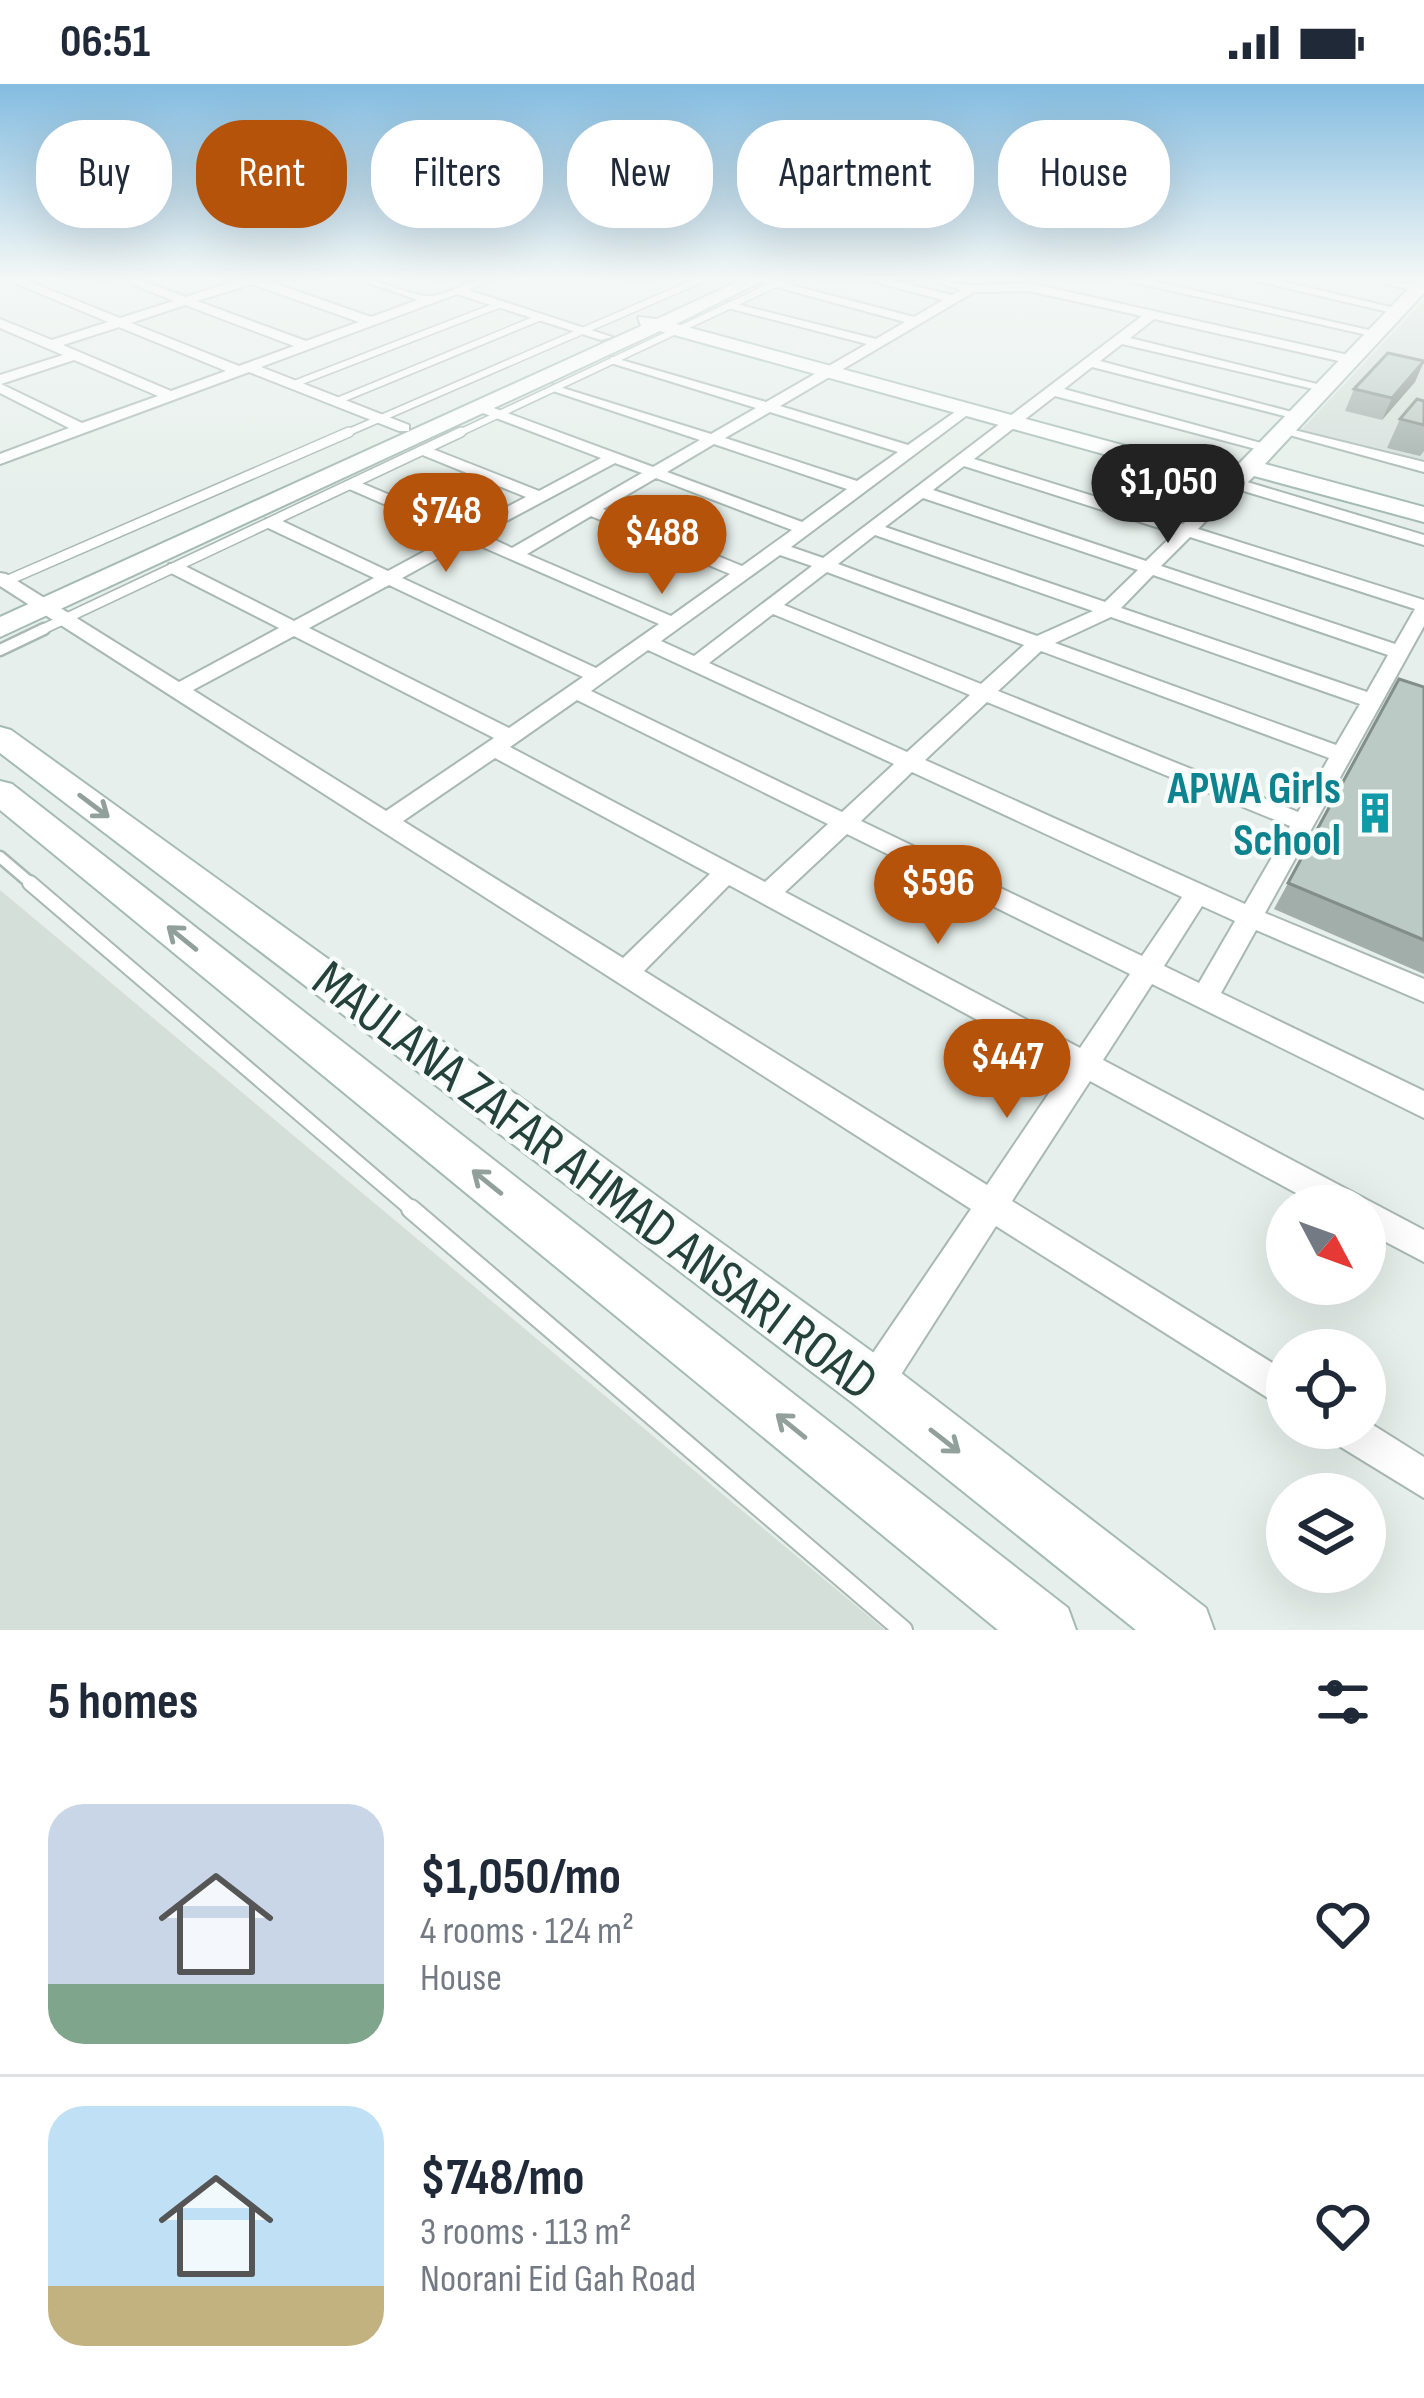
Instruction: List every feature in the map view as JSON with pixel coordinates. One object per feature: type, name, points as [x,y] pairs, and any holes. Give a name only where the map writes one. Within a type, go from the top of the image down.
[{"type":"main road","points":[[0,611],[46,608],[393,423],[578,352]]},
{"type":"main road","points":[[0,628],[490,412],[608,352]]},
{"type":"main road","points":[[758,352],[1012,424],[1424,515]]},
{"type":"main road","points":[[1243,476],[1359,352]]},
{"type":"main road","name":"MAULANA ZAFAR AHMAD ANSARI ROAD","points":[[0,737],[873,1384],[1184,1630]]},
{"type":"main road","name":"MAULANA ZAFAR AHMAD ANSARI ROAD","points":[[0,792],[1046,1630]]},
{"type":"street","points":[[68,352],[171,396]]},
{"type":"street","points":[[199,352],[393,423]]},
{"type":"street","points":[[0,459],[290,352]]},
{"type":"street","points":[[626,352],[768,407],[909,450]]},
{"type":"street","points":[[514,554],[863,352]]},
{"type":"street","points":[[694,664],[877,530],[919,491],[1105,352]]},
{"type":"street","points":[[1173,352],[1326,388]]},
{"type":"street","points":[[1317,352],[1352,360]]},
{"type":"street","points":[[0,384],[75,355]]},
{"type":"street","points":[[1090,363],[1424,467]]},
{"type":"street","points":[[0,384],[82,429]]},
{"type":"street","points":[[558,388],[855,486]]},
{"type":"street","points":[[1054,391],[1270,448]]},
{"type":"street","points":[[383,824],[647,642],[805,529],[855,486],[968,410]]},
{"type":"street","points":[[490,412],[805,529]]},
{"type":"street","points":[[425,452],[540,496]]},
{"type":"street","points":[[175,692],[612,458]]},
{"type":"street","points":[[962,460],[1424,608],[1386,693],[1342,755],[1205,997]]},
{"type":"street","points":[[769,893],[1038,643],[1106,612],[1243,476],[1424,540]]},
{"type":"street","points":[[353,485],[672,623]]},
{"type":"street","points":[[919,491],[1150,568],[1411,642]]},
{"type":"street","points":[[591,510],[743,573]]},
{"type":"street","points":[[272,523],[388,578],[845,822],[1424,1105]]},
{"type":"street","points":[[877,530],[1106,612],[1386,693]]},
{"type":"street","points":[[778,548],[1342,755]]},
{"type":"street","points":[[175,568],[294,628],[728,871],[1312,1185]]},
{"type":"street","points":[[3,579],[383,824],[1266,1379]]},
{"type":"street","points":[[773,607],[1304,824]]},
{"type":"street","points":[[647,642],[1197,894],[1424,991]]},
{"type":"street","points":[[624,974],[728,871]]},
{"type":"street","points":[[873,1384],[1197,894]]},
{"type":"street","points":[[1386,1226],[1424,1247]]},
{"type":"street","points":[[1378,1449],[1424,1478]]},
{"type":"lane","points":[[294,385],[378,352]]},
{"type":"lane","points":[[337,401],[456,352]]},
{"type":"lane","points":[[0,650],[46,608],[175,568],[425,452],[490,412],[558,388],[593,352]]},
{"type":"lane","points":[[3,579],[393,423]]},
{"type":"lane","points":[[0,857],[903,1630]]},
{"type":"shaded area","points":[[1375,352],[1424,352],[1424,467],[1298,433]]},
{"type":"shaded area","points":[[0,890],[885,1630],[0,1630]]},
{"type":"building","points":[[1388,353],[1424,361],[1392,398],[1354,389]]},
{"type":"building","points":[[1417,399],[1424,401],[1424,425],[1400,419]]},
{"type":"building","name":"APWA Girls School","points":[[1399,679],[1424,687],[1424,940],[1288,883]]},
{"type":"place","name":"APWA Girls School","points":[[1375,813]]}]
